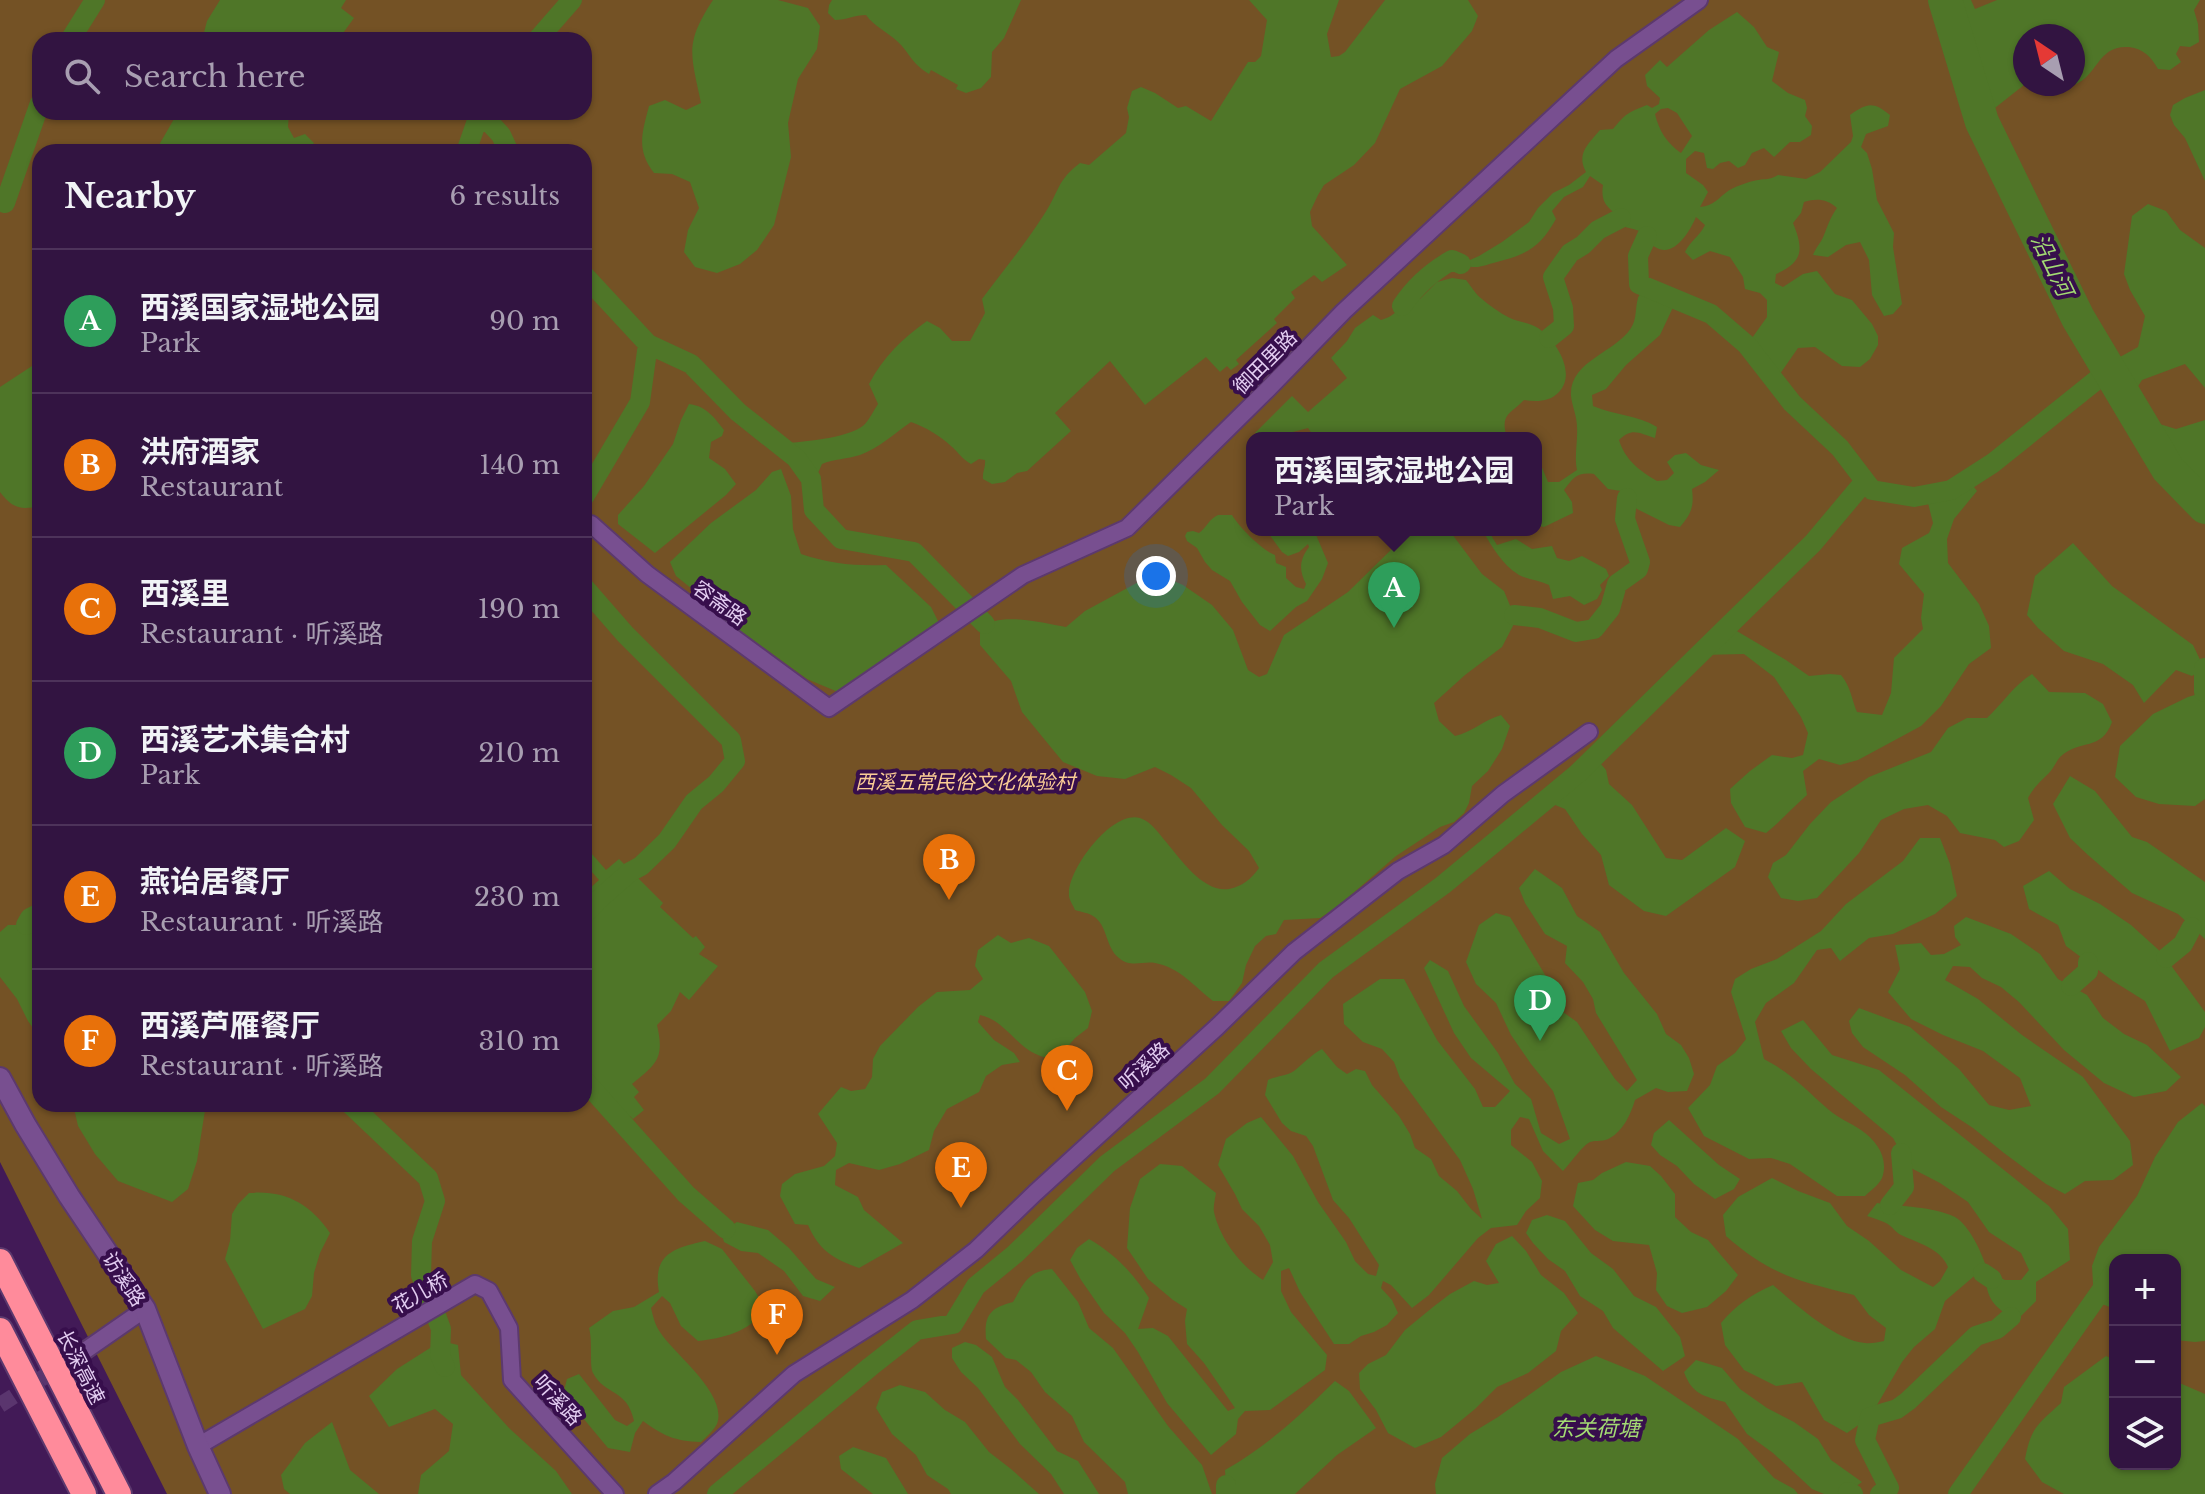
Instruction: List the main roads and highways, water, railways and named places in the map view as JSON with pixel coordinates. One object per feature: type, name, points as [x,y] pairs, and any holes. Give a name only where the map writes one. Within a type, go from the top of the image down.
[{"type":"highway","name":"长深高速","points":[[0,1261],[119,1494]]},
{"type":"highway","points":[[0,1330],[84,1494]]},
{"type":"water","points":[[220,0],[346,0],[341,8],[354,18],[344,32],[204,32]]},
{"type":"water","points":[[713,0],[778,0],[808,8],[820,26],[817,49],[798,79],[788,123],[791,157],[774,225],[757,250],[740,264],[717,273],[695,267],[684,252],[688,230],[699,208],[690,182],[672,174],[654,173],[645,157],[642,141],[649,106],[665,100],[686,110],[701,103],[692,50],[697,28]]},
{"type":"water","points":[[832,0],[1021,0],[1004,38],[992,52],[991,77],[981,88],[966,93],[931,70],[929,74],[923,70],[897,41],[866,15],[835,20],[828,13]]},
{"type":"water","points":[[1249,0],[1339,0],[1327,34],[1331,57],[1345,52],[1385,0],[1468,0],[1478,16],[1472,31],[1442,66],[1400,89],[1375,143],[1354,165],[1324,185],[1318,195],[1310,212],[1312,226],[1347,265],[1322,282],[1314,275],[1291,292],[1295,298],[1274,319],[1277,323],[1236,360],[1239,364],[1231,370],[1227,366],[1220,372],[1206,357],[1145,405],[1110,361],[1055,413],[1071,431],[1027,471],[1017,473],[1005,482],[992,484],[983,479],[985,460],[979,459],[971,464],[937,435],[911,422],[867,452],[822,464],[811,479],[796,458],[777,444],[835,437],[864,425],[878,404],[869,384],[875,374],[894,349],[927,321],[940,328],[952,341],[970,341],[985,313],[982,299],[1038,224],[1067,175],[1080,163],[1089,165],[1126,133],[1127,108],[1132,91],[1141,87],[1178,108],[1186,106],[1211,121],[1248,62],[1255,62],[1261,56],[1267,20]]},
{"type":"water","points":[[1945,0],[1971,0],[1975,9],[1997,0],[2200,0],[2194,10],[2199,42],[2190,47],[2180,46],[2176,54],[2181,62],[2170,70],[2158,69],[2150,57],[2139,50],[2118,48],[2104,56],[2085,78],[2085,24],[2013,24],[2013,94],[1981,119]]},
{"type":"water","points":[[1737,12],[1754,27],[1767,47],[1779,52],[1772,81],[1788,93],[1805,100],[1805,116],[1812,126],[1811,135],[1800,142],[1790,142],[1774,157],[1764,148],[1752,153],[1745,165],[1738,168],[1729,161],[1713,169],[1707,168],[1704,153],[1695,151],[1686,159],[1686,173],[1708,192],[1700,207],[1712,203],[1733,188],[1753,181],[1778,175],[1806,179],[1820,172],[1851,142],[1850,115],[1870,105],[1890,115],[1888,126],[1866,134],[1861,147],[1867,153],[1872,169],[1877,200],[1894,233],[1893,247],[1902,304],[1893,314],[1884,316],[1872,295],[1869,260],[1860,242],[1846,245],[1828,257],[1813,255],[1837,208],[1822,200],[1804,202],[1801,213],[1793,223],[1799,241],[1799,254],[1792,265],[1776,274],[1775,283],[1783,287],[1803,274],[1817,271],[1835,294],[1852,300],[1878,336],[1878,345],[1870,359],[1860,367],[1842,366],[1815,347],[1798,348],[1775,381],[1747,345],[1767,317],[1767,300],[1760,293],[1745,289],[1743,277],[1730,257],[1710,251],[1693,260],[1685,252],[1705,225],[1696,217],[1680,242],[1662,250],[1650,244],[1643,233],[1625,227],[1606,205],[1603,185],[1590,176],[1583,187],[1564,197],[1552,211],[1556,219],[1532,248],[1483,266],[1461,264],[1502,242],[1529,222],[1553,193],[1586,172],[1583,154],[1600,130],[1613,129],[1632,111],[1659,104],[1660,98],[1647,86],[1645,75],[1660,60],[1667,67],[1709,30]],"holes":[[[1668,108],[1677,113],[1692,136],[1681,153],[1664,136],[1655,114]]]},
{"type":"water","points":[[2205,90],[2205,181],[2185,138],[2170,115],[2173,105]]},
{"type":"water","points":[[173,120],[288,120],[288,127],[294,138],[305,134],[314,143],[313,144],[160,144]]},
{"type":"water","points":[[2148,204],[2166,211],[2180,230],[2205,248],[2205,388],[2185,364],[2142,380],[2128,402],[2101,357],[2120,357],[2138,347],[2145,316],[2124,274],[2132,216]]},
{"type":"water","points":[[1452,278],[1466,280],[1480,297],[1505,316],[1531,324],[1545,333],[1562,357],[1565,367],[1566,376],[1559,392],[1543,400],[1524,400],[1505,419],[1506,432],[1311,432],[1308,428],[1293,432],[1256,432],[1292,396],[1308,412],[1347,378],[1331,358],[1355,328],[1373,315],[1381,320],[1387,318],[1411,297],[1420,299],[1437,282]]},
{"type":"water","points":[[1644,287],[1676,301],[1660,335],[1626,365],[1606,389],[1592,395],[1593,406],[1657,427],[1655,438],[1632,432],[1619,440],[1634,464],[1657,481],[1667,480],[1674,473],[1667,462],[1675,455],[1686,453],[1701,465],[1719,470],[1692,489],[1691,509],[1680,527],[1669,525],[1633,507],[1621,491],[1608,489],[1594,474],[1576,476],[1564,490],[1572,502],[1573,513],[1542,526],[1542,467],[1548,482],[1559,482],[1577,470],[1577,423],[1571,396],[1572,384],[1585,366],[1624,337],[1631,328]]},
{"type":"water","points":[[32,366],[32,507],[15,506],[0,492],[0,387]]},
{"type":"water","points":[[689,404],[705,410],[724,430],[722,436],[711,442],[709,458],[725,469],[736,484],[655,553],[618,524],[618,515],[644,486],[673,444]]},
{"type":"water","points":[[2205,420],[2205,507],[2168,469],[2142,425],[2153,422],[2176,429]]},
{"type":"water","points":[[781,469],[791,496],[793,529],[801,554],[843,564],[886,565],[931,607],[940,625],[838,692],[807,679],[721,617],[676,576],[670,562],[711,523],[756,490],[772,472]]},
{"type":"water","points":[[1968,479],[1977,491],[1954,519],[1947,539],[1948,563],[1979,604],[1989,626],[1991,648],[1969,664],[1941,706],[1921,726],[1858,760],[1840,765],[1819,759],[1803,771],[1807,795],[1777,824],[1766,833],[1745,827],[1731,803],[1730,789],[1772,755],[1792,758],[1803,755],[1808,733],[1774,677],[1744,654],[1700,655],[1730,627],[1809,676],[1841,675],[1857,712],[1882,715],[1891,693],[1894,658],[1923,629],[1924,594],[1899,564],[1902,548],[1929,533],[1933,523],[1926,495],[1951,490]]},
{"type":"water","points":[[1218,515],[1232,515],[1246,536],[1275,555],[1276,563],[1286,567],[1286,578],[1296,587],[1304,589],[1306,584],[1301,566],[1308,544],[1288,556],[1270,536],[1317,536],[1328,563],[1322,579],[1307,601],[1270,631],[1260,625],[1230,581],[1212,570],[1197,548],[1187,541],[1187,532],[1199,533]]},
{"type":"water","points":[[1407,536],[1454,536],[1482,574],[1504,591],[1516,620],[1502,647],[1434,703],[1439,721],[1455,736],[1501,715],[1510,726],[1502,749],[1488,771],[1472,786],[1464,813],[1396,856],[1320,918],[1284,920],[1276,934],[1266,936],[1255,946],[1242,983],[1229,1001],[1213,1001],[1179,973],[1164,965],[1123,961],[1114,953],[1098,920],[1075,910],[1069,895],[1071,882],[1084,856],[1117,823],[1140,818],[1148,823],[1194,874],[1220,889],[1243,884],[1259,868],[1249,851],[1191,788],[1171,775],[1155,767],[1125,779],[1097,776],[1063,762],[1022,712],[1011,681],[980,645],[980,628],[998,620],[1010,619],[1066,627],[1085,611],[1155,573],[1183,585],[1212,605],[1233,630],[1248,670],[1259,677],[1267,674],[1284,635],[1348,592]]},
{"type":"water","points":[[1486,536],[1492,536],[1497,545],[1516,539],[1532,549],[1552,546],[1557,558],[1569,561],[1582,556],[1606,569],[1609,576],[1600,585],[1602,590],[1597,599],[1584,605],[1570,596],[1553,599],[1549,585],[1513,571]]},
{"type":"water","points":[[2073,543],[2112,586],[2193,645],[2204,668],[2192,676],[2176,670],[2144,703],[2133,685],[2103,664],[2064,651],[2038,628],[2027,615],[2035,576]]},
{"type":"water","points":[[2032,674],[2049,692],[2085,693],[2103,704],[2112,722],[2102,737],[2060,757],[2035,787],[2028,798],[2034,820],[2019,841],[2004,847],[1995,840],[1960,833],[1947,816],[1928,805],[1904,809],[1881,820],[1859,853],[1817,898],[1798,901],[1781,898],[1768,877],[1773,863],[1786,855],[1831,802],[1869,777],[1931,752],[1948,728],[1967,718],[1987,718]]},
{"type":"water","points":[[2205,692],[2205,799],[2195,806],[2159,804],[2136,797],[2115,777],[2120,746],[2153,714]]},
{"type":"water","points":[[1595,757],[1606,770],[1609,784],[1632,805],[1666,858],[1682,860],[1726,828],[1745,841],[1735,867],[1666,916],[1644,911],[1609,885],[1601,855],[1565,809],[1545,801]]},
{"type":"water","points":[[2070,776],[2095,791],[2132,837],[2147,842],[2205,882],[2205,939],[2178,914],[2132,893],[2070,838],[2053,804]]},
{"type":"water","points":[[1920,838],[1940,838],[1957,896],[1935,914],[1893,934],[1869,938],[1840,961],[1831,948],[1817,950],[1794,983],[1766,1003],[1755,1022],[1764,1059],[1877,1145],[1884,1164],[1881,1181],[1865,1196],[1837,1196],[1790,1164],[1771,1158],[1749,1159],[1704,1136],[1688,1108],[1710,1085],[1717,1066],[1735,1053],[1746,1039],[1731,992],[1735,979],[1777,959],[1821,931],[1846,904],[1903,861]]},
{"type":"water","points":[[592,854],[606,870],[619,859],[663,903],[660,907],[693,938],[696,936],[705,947],[699,954],[718,966],[689,1000],[680,992],[671,1011],[657,1025],[659,1053],[653,1066],[632,1084],[639,1092],[634,1097],[644,1110],[617,1127],[592,1103],[592,886],[599,880],[592,872]]},
{"type":"water","points":[[1535,869],[1562,888],[1577,916],[1600,932],[1624,973],[1657,1014],[1666,1034],[1681,1045],[1694,1074],[1687,1091],[1668,1092],[1656,1088],[1635,1100],[1629,1116],[1615,1135],[1587,1144],[1563,1171],[1543,1151],[1529,1119],[1520,1117],[1511,1130],[1511,1145],[1532,1162],[1542,1181],[1540,1198],[1517,1225],[1491,1228],[1478,1238],[1429,1295],[1412,1308],[1391,1285],[1383,1281],[1381,1288],[1398,1313],[1387,1325],[1349,1344],[1334,1344],[1300,1292],[1289,1268],[1281,1271],[1281,1291],[1291,1312],[1327,1355],[1325,1370],[1270,1410],[1245,1411],[1238,1419],[1236,1434],[1211,1455],[1167,1403],[1138,1352],[1125,1333],[1104,1313],[1070,1260],[1077,1248],[1089,1239],[1115,1258],[1149,1298],[1138,1329],[1153,1328],[1168,1336],[1228,1411],[1235,1408],[1187,1344],[1187,1309],[1148,1279],[1127,1248],[1130,1208],[1140,1179],[1160,1164],[1182,1166],[1216,1193],[1214,1212],[1226,1242],[1239,1259],[1263,1280],[1273,1262],[1270,1245],[1259,1226],[1242,1209],[1218,1165],[1226,1139],[1261,1117],[1293,1156],[1355,1261],[1368,1274],[1376,1276],[1379,1265],[1349,1218],[1333,1200],[1313,1146],[1306,1136],[1291,1131],[1282,1123],[1265,1095],[1268,1080],[1291,1073],[1322,1049],[1347,1074],[1356,1069],[1365,1071],[1372,1085],[1399,1116],[1415,1148],[1431,1159],[1439,1176],[1482,1219],[1460,1160],[1400,1078],[1394,1062],[1382,1049],[1363,1042],[1344,1024],[1343,1004],[1380,979],[1404,979],[1437,1040],[1475,1089],[1483,1107],[1495,1107],[1510,1091],[1471,1058],[1454,1033],[1424,968],[1430,960],[1448,971],[1464,1006],[1498,1053],[1515,1084],[1531,1099],[1541,1133],[1559,1144],[1570,1139],[1553,1091],[1511,1035],[1496,1003],[1476,984],[1466,962],[1479,925],[1496,913],[1510,917],[1544,973],[1563,1012],[1577,1022],[1615,1079],[1627,1091],[1637,1080],[1596,1013],[1593,999],[1583,982],[1565,963],[1567,946],[1545,934],[1525,903],[1519,888]]},
{"type":"water","points":[[2049,871],[2070,889],[2131,925],[2162,953],[2205,1012],[2205,1027],[2199,1038],[2170,1051],[2145,1001],[2066,946],[2058,925],[2029,909],[2023,886]]},
{"type":"water","points":[[1966,917],[2011,934],[2040,954],[2058,979],[2087,995],[2103,1018],[2124,1034],[2147,1045],[2181,1077],[2166,1091],[2134,1097],[2104,1083],[2064,1050],[2001,987],[1982,978],[1970,967],[1953,966],[1945,980],[1978,999],[2022,1035],[2083,1077],[2130,1141],[2133,1165],[2113,1180],[2085,1181],[2065,1194],[2046,1184],[1941,1107],[1905,1075],[1863,1047],[1852,1033],[1849,1021],[1859,1008],[1910,1027],[1959,1069],[1989,1105],[2009,1110],[2031,1106],[2020,1078],[1983,1051],[1911,1019],[1888,992],[1900,969],[1895,945],[1921,943],[1931,955],[1944,954],[1961,945],[1955,937],[1954,926]]},
{"type":"water","points":[[8,925],[26,925],[32,928],[32,1027],[0,977],[0,932]]},
{"type":"water","points":[[998,935],[1011,943],[1029,938],[1049,946],[1085,992],[1092,1011],[1088,1028],[1058,1058],[1048,1058],[1030,1051],[997,1023],[980,1015],[978,1022],[1020,1062],[1002,1065],[986,1076],[979,1092],[947,1109],[934,1131],[929,1150],[879,1170],[849,1163],[836,1170],[835,1185],[858,1197],[864,1210],[903,1243],[859,1268],[842,1261],[822,1247],[808,1225],[795,1224],[780,1196],[782,1184],[795,1174],[824,1166],[835,1156],[837,1143],[818,1114],[841,1087],[851,1091],[865,1089],[872,1077],[873,1059],[880,1046],[918,1007],[937,992],[970,990],[983,979],[975,966],[978,950]]},
{"type":"water","points":[[1803,1020],[1832,1055],[1879,1070],[2049,1206],[2068,1229],[2070,1260],[2036,1282],[2036,1301],[2017,1320],[1996,1306],[1989,1296],[1986,1282],[1997,1276],[2005,1280],[2021,1280],[2029,1270],[2021,1253],[1989,1232],[1968,1202],[1909,1167],[1893,1138],[1811,1069],[1791,1048],[1781,1031]]},
{"type":"water","points":[[2202,1103],[2205,1106],[2205,1341],[2181,1341],[2181,1254],[2109,1254],[2109,1307],[2094,1301],[2092,1266],[2099,1247],[2137,1196],[2155,1157],[2178,1122]]},
{"type":"water","points":[[75,1112],[205,1112],[197,1161],[188,1189],[172,1202],[118,1181],[95,1154],[78,1126]]},
{"type":"water","points":[[1669,1120],[1719,1165],[1740,1179],[1734,1189],[1715,1199],[1660,1155],[1651,1145],[1654,1133]]},
{"type":"water","points":[[1626,1162],[1650,1166],[1661,1176],[1675,1194],[1675,1217],[1691,1232],[1708,1240],[1738,1275],[1726,1291],[1707,1307],[1682,1313],[1667,1306],[1656,1290],[1657,1273],[1649,1245],[1613,1241],[1595,1230],[1573,1206],[1578,1183],[1593,1180]]},
{"type":"water","points":[[1772,1178],[1830,1203],[1847,1226],[1901,1270],[1933,1287],[1948,1267],[1944,1260],[1886,1223],[1867,1216],[1877,1203],[1927,1209],[1955,1217],[1970,1232],[1986,1266],[1945,1301],[1935,1329],[1902,1362],[1870,1417],[1847,1433],[1824,1420],[1802,1382],[1776,1386],[1744,1370],[1725,1345],[1721,1323],[1745,1301],[1773,1285],[1841,1336],[1865,1343],[1884,1341],[1886,1328],[1869,1315],[1854,1295],[1786,1275],[1757,1260],[1726,1236],[1723,1215],[1738,1197]]},
{"type":"water","points":[[249,1193],[274,1194],[296,1201],[314,1214],[330,1233],[320,1253],[312,1296],[305,1309],[263,1329],[225,1259],[232,1214]]},
{"type":"water","points":[[1547,1215],[1565,1221],[1591,1253],[1613,1269],[1634,1296],[1656,1307],[1680,1337],[1685,1356],[1663,1371],[1613,1328],[1603,1311],[1580,1296],[1565,1271],[1548,1259],[1526,1233],[1532,1220]]},
{"type":"water","points":[[737,1222],[768,1230],[789,1248],[816,1279],[835,1287],[820,1301],[803,1296],[784,1271],[758,1253],[741,1251],[724,1242],[721,1232]]},
{"type":"water","points":[[1512,1236],[1541,1275],[1564,1293],[1578,1313],[1561,1331],[1556,1351],[1528,1373],[1497,1387],[1441,1437],[1415,1448],[1388,1433],[1360,1389],[1359,1373],[1368,1364],[1386,1355],[1405,1330],[1450,1294],[1474,1281],[1487,1285],[1499,1283],[1486,1261],[1496,1244]]},
{"type":"water","points":[[705,1241],[722,1249],[755,1291],[765,1308],[759,1316],[736,1332],[698,1341],[681,1326],[670,1303],[662,1296],[651,1308],[660,1332],[698,1375],[715,1400],[717,1424],[701,1442],[670,1437],[643,1421],[635,1433],[630,1452],[608,1448],[563,1394],[567,1379],[579,1374],[615,1420],[627,1426],[634,1421],[631,1410],[621,1397],[603,1386],[593,1373],[589,1328],[613,1311],[634,1307],[659,1292],[662,1261],[675,1250]]},
{"type":"water","points":[[1052,1269],[1078,1302],[1089,1328],[1113,1348],[1168,1426],[1202,1465],[1212,1494],[1128,1494],[1125,1482],[1084,1442],[1072,1416],[1045,1392],[1031,1372],[1016,1360],[1006,1358],[986,1339],[990,1314],[1013,1302],[1032,1275]]},
{"type":"water","points":[[441,1341],[458,1345],[461,1375],[509,1428],[556,1471],[572,1494],[418,1494],[421,1475],[449,1451],[453,1424],[435,1409],[389,1427],[369,1396],[397,1369]]},
{"type":"water","points":[[965,1342],[976,1345],[992,1357],[1005,1387],[1057,1451],[1078,1461],[1099,1494],[1064,1494],[1051,1474],[1020,1444],[978,1388],[961,1372],[952,1358],[952,1348]]},
{"type":"water","name":"东关荷塘","points":[[1596,1356],[1645,1376],[1738,1439],[1774,1478],[1798,1494],[1436,1494],[1435,1484],[1442,1458],[1470,1434],[1561,1372]]},
{"type":"water","points":[[2106,1356],[2109,1357],[2109,1470],[2181,1470],[2181,1384],[2205,1394],[2205,1494],[2064,1494],[2042,1482],[2025,1459],[2033,1433],[2061,1403],[2064,1387]]},
{"type":"water","points":[[1696,1360],[1722,1368],[1740,1389],[1818,1439],[1831,1460],[1862,1482],[1845,1494],[1824,1494],[1812,1489],[1747,1434],[1725,1402],[1695,1390],[1684,1372]]},
{"type":"water","points":[[1335,1381],[1349,1391],[1376,1428],[1337,1455],[1295,1494],[1233,1494],[1226,1485],[1225,1470],[1270,1440]]},
{"type":"water","points":[[900,1385],[925,1392],[965,1422],[989,1452],[1039,1494],[951,1494],[927,1475],[916,1455],[892,1434],[876,1408],[882,1392]]},
{"type":"water","points":[[332,1422],[350,1470],[379,1494],[290,1494],[284,1489],[281,1475],[305,1443]]},
{"type":"water","points":[[853,1447],[886,1458],[908,1494],[873,1494],[841,1469],[839,1456]]},
{"type":"waterway","points":[[75,32],[95,0]]},
{"type":"waterway","points":[[544,32],[572,0]]},
{"type":"waterway","name":"沿山河","points":[[1945,0],[1982,122],[2078,318],[2168,469],[2205,507]]},
{"type":"waterway","points":[[5,203],[34,120]]},
{"type":"waterway","points":[[469,144],[477,120]]},
{"type":"waterway","points":[[487,120],[505,144]]},
{"type":"waterway","points":[[1549,338],[1564,326],[1563,308],[1553,277],[1570,253],[1598,230],[1621,218]]},
{"type":"waterway","points":[[1647,236],[1638,256],[1639,284],[1711,314],[1747,345],[1792,403],[1840,448],[1872,490],[1914,497],[1951,490],[1993,463],[2109,370]]},
{"type":"waterway","points":[[1402,306],[1437,269],[1452,260],[1461,264]]},
{"type":"waterway","points":[[592,284],[648,344],[691,364],[738,412],[796,458],[811,479],[814,510],[841,539],[914,552],[985,624]]},
{"type":"waterway","points":[[592,483],[640,402],[648,344]]},
{"type":"waterway","points":[[717,1494],[917,1330],[953,1324],[976,1286],[1015,1254],[1107,1164],[1212,1086],[1326,970],[1443,885],[1577,774],[1813,543],[1865,481]]},
{"type":"waterway","points":[[1514,615],[1540,618],[1576,632],[1594,629],[1610,609],[1617,584],[1638,569],[1640,562],[1625,519],[1627,498]]},
{"type":"waterway","points":[[592,596],[625,634],[731,740],[735,761],[716,784],[694,802],[667,841],[592,906]]},
{"type":"waterway","points":[[2204,668],[2204,692]]},
{"type":"waterway","points":[[26,925],[32,917]]},
{"type":"waterway","points":[[2166,958],[2183,944],[2192,927]]},
{"type":"waterway","points":[[2071,986],[2088,971],[2088,962]]},
{"type":"waterway","points":[[592,1089],[686,1194],[726,1229]]},
{"type":"waterway","points":[[358,1112],[428,1178],[435,1201],[422,1241],[421,1275],[441,1329],[440,1355],[445,1367]]},
{"type":"waterway","points":[[1890,1205],[1904,1187],[1901,1153]]},
{"type":"waterway","points":[[1983,1273],[1992,1279]]},
{"type":"waterway","points":[[1958,1494],[2109,1280]]},
{"type":"waterway","points":[[1880,1494],[1889,1488],[1865,1440],[1870,1417],[1897,1409],[1976,1336],[1997,1329],[2011,1317]]},
{"type":"waterway","points":[[1226,1485],[1226,1494]]},
{"type":"waterway","points":[[1848,1492],[1853,1494]]},
{"type":"tunnel","points":[[0,1405],[86,1350]]},
{"type":"place","name":"西溪国家湿地公园","points":[[1394,628]]},
{"type":"place","name":"洪府酒家","points":[[949,900]]},
{"type":"place","name":"西溪艺术集合村","points":[[1540,1041]]},
{"type":"place","name":"西溪里","points":[[1067,1111]]},
{"type":"place","name":"燕诒居餐厅","points":[[961,1208]]},
{"type":"place","name":"西溪芦雁餐厅","points":[[777,1355]]},
{"type":"park label","name":"西溪五常民俗文化体验村","points":[[965,782]]}]
